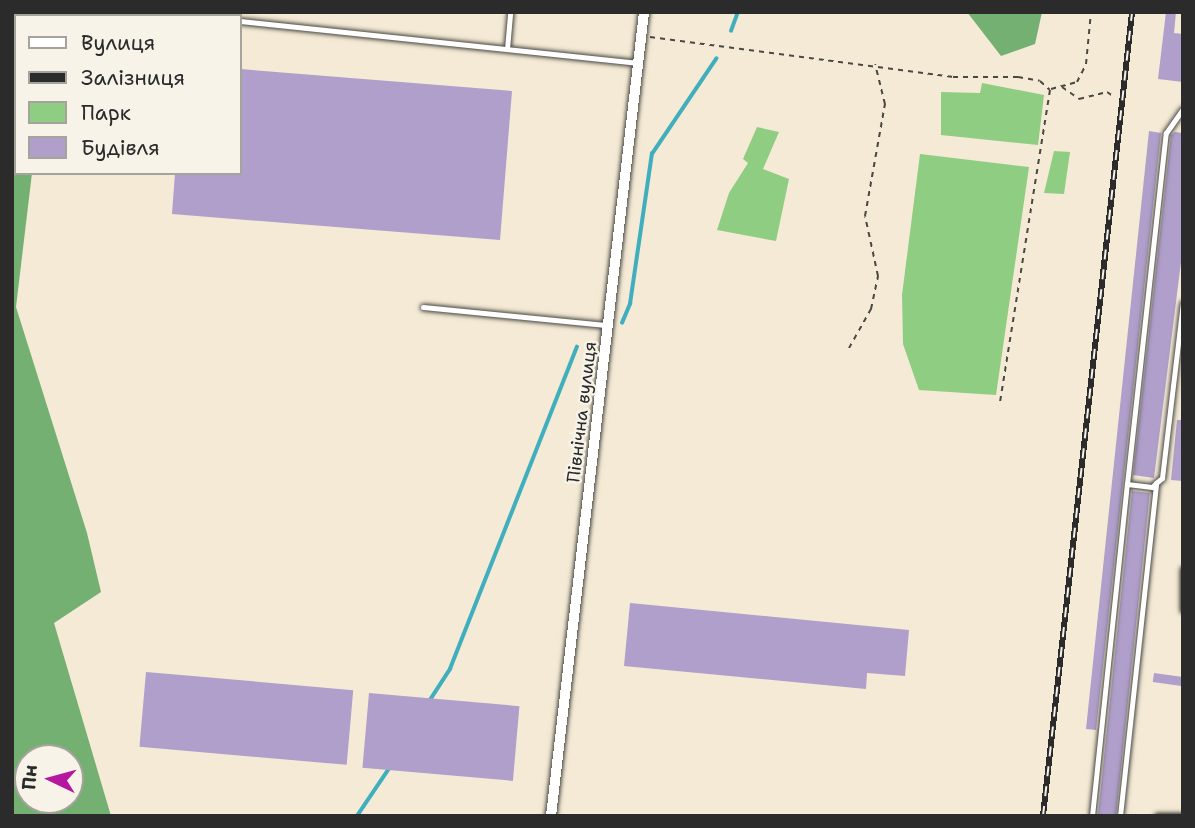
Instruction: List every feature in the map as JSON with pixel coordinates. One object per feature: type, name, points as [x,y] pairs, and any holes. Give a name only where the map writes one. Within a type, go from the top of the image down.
[{"type":"street","name":"Північна вулиця","points":[[551,816],[644,12]]},
{"type":"lane","points":[[507,49],[510,12]]},
{"type":"lane","points":[[242,21],[639,63]]},
{"type":"lane","points":[[1092,816],[1166,132],[1183,109]]},
{"type":"lane","points":[[1128,484],[1152,487],[1162,478],[1183,303]]},
{"type":"lane","points":[[423,307],[608,325]]},
{"type":"lane","points":[[1120,816],[1156,483]]},
{"type":"lane","points":[[1183,569],[1183,610]]},
{"type":"lane","points":[[1157,816],[1183,816]]},
{"type":"path","points":[[641,36],[875,64],[954,77],[1029,79],[1051,90],[1077,82],[1086,64],[1091,12]]},
{"type":"path","points":[[849,348],[871,309],[878,276],[865,216],[885,104],[875,64]]},
{"type":"path","points":[[1061,86],[1079,99],[1107,92],[1113,96]]},
{"type":"path","points":[[1000,401],[1051,90]]},
{"type":"green space","points":[[12,12],[59,12],[14,14],[14,175],[32,175],[16,307],[87,533],[101,592],[54,623],[111,816],[12,816]]},
{"type":"green space","points":[[967,12],[1042,12],[1035,44],[1001,56]]},
{"type":"green space","points":[[982,83],[1044,95],[1038,145],[941,135],[941,92],[980,93]]},
{"type":"green space","points":[[757,127],[779,132],[763,169],[789,179],[776,241],[717,230],[729,193],[748,163],[743,159]]},
{"type":"green space","points":[[1054,151],[1070,152],[1064,194],[1044,193]]},
{"type":"green space","points":[[920,154],[1029,167],[996,395],[919,390],[903,344],[902,295]]},
{"type":"building","points":[[1166,12],[1176,12],[1174,33],[1183,34],[1183,82],[1158,79]]},
{"type":"building","points":[[242,69],[512,91],[500,240],[172,214],[175,175],[242,175]]},
{"type":"building","points":[[1149,131],[1161,133],[1096,730],[1086,729]]},
{"type":"building","points":[[1175,132],[1183,133],[1183,246],[1154,478],[1133,475],[1171,135]]},
{"type":"building","points":[[1177,420],[1183,420],[1183,481],[1171,480]]},
{"type":"building","points":[[1132,491],[1150,493],[1116,816],[1098,816]]},
{"type":"building","points":[[630,603],[909,630],[905,676],[867,673],[866,689],[624,666]]},
{"type":"building","points":[[146,672],[353,690],[347,765],[139,747]]},
{"type":"building","points":[[1154,673],[1183,677],[1181,686],[1153,682]]},
{"type":"building","points":[[369,693],[519,706],[513,781],[362,768]]},
{"type":"waterway","points":[[731,31],[738,12]]},
{"type":"waterway","points":[[622,323],[630,304],[652,154],[716,59]]},
{"type":"waterway","points":[[430,700],[450,669],[577,347]]},
{"type":"waterway","points":[[357,816],[390,767]]},
{"type":"railway","points":[[1043,816],[1132,12]]}]
